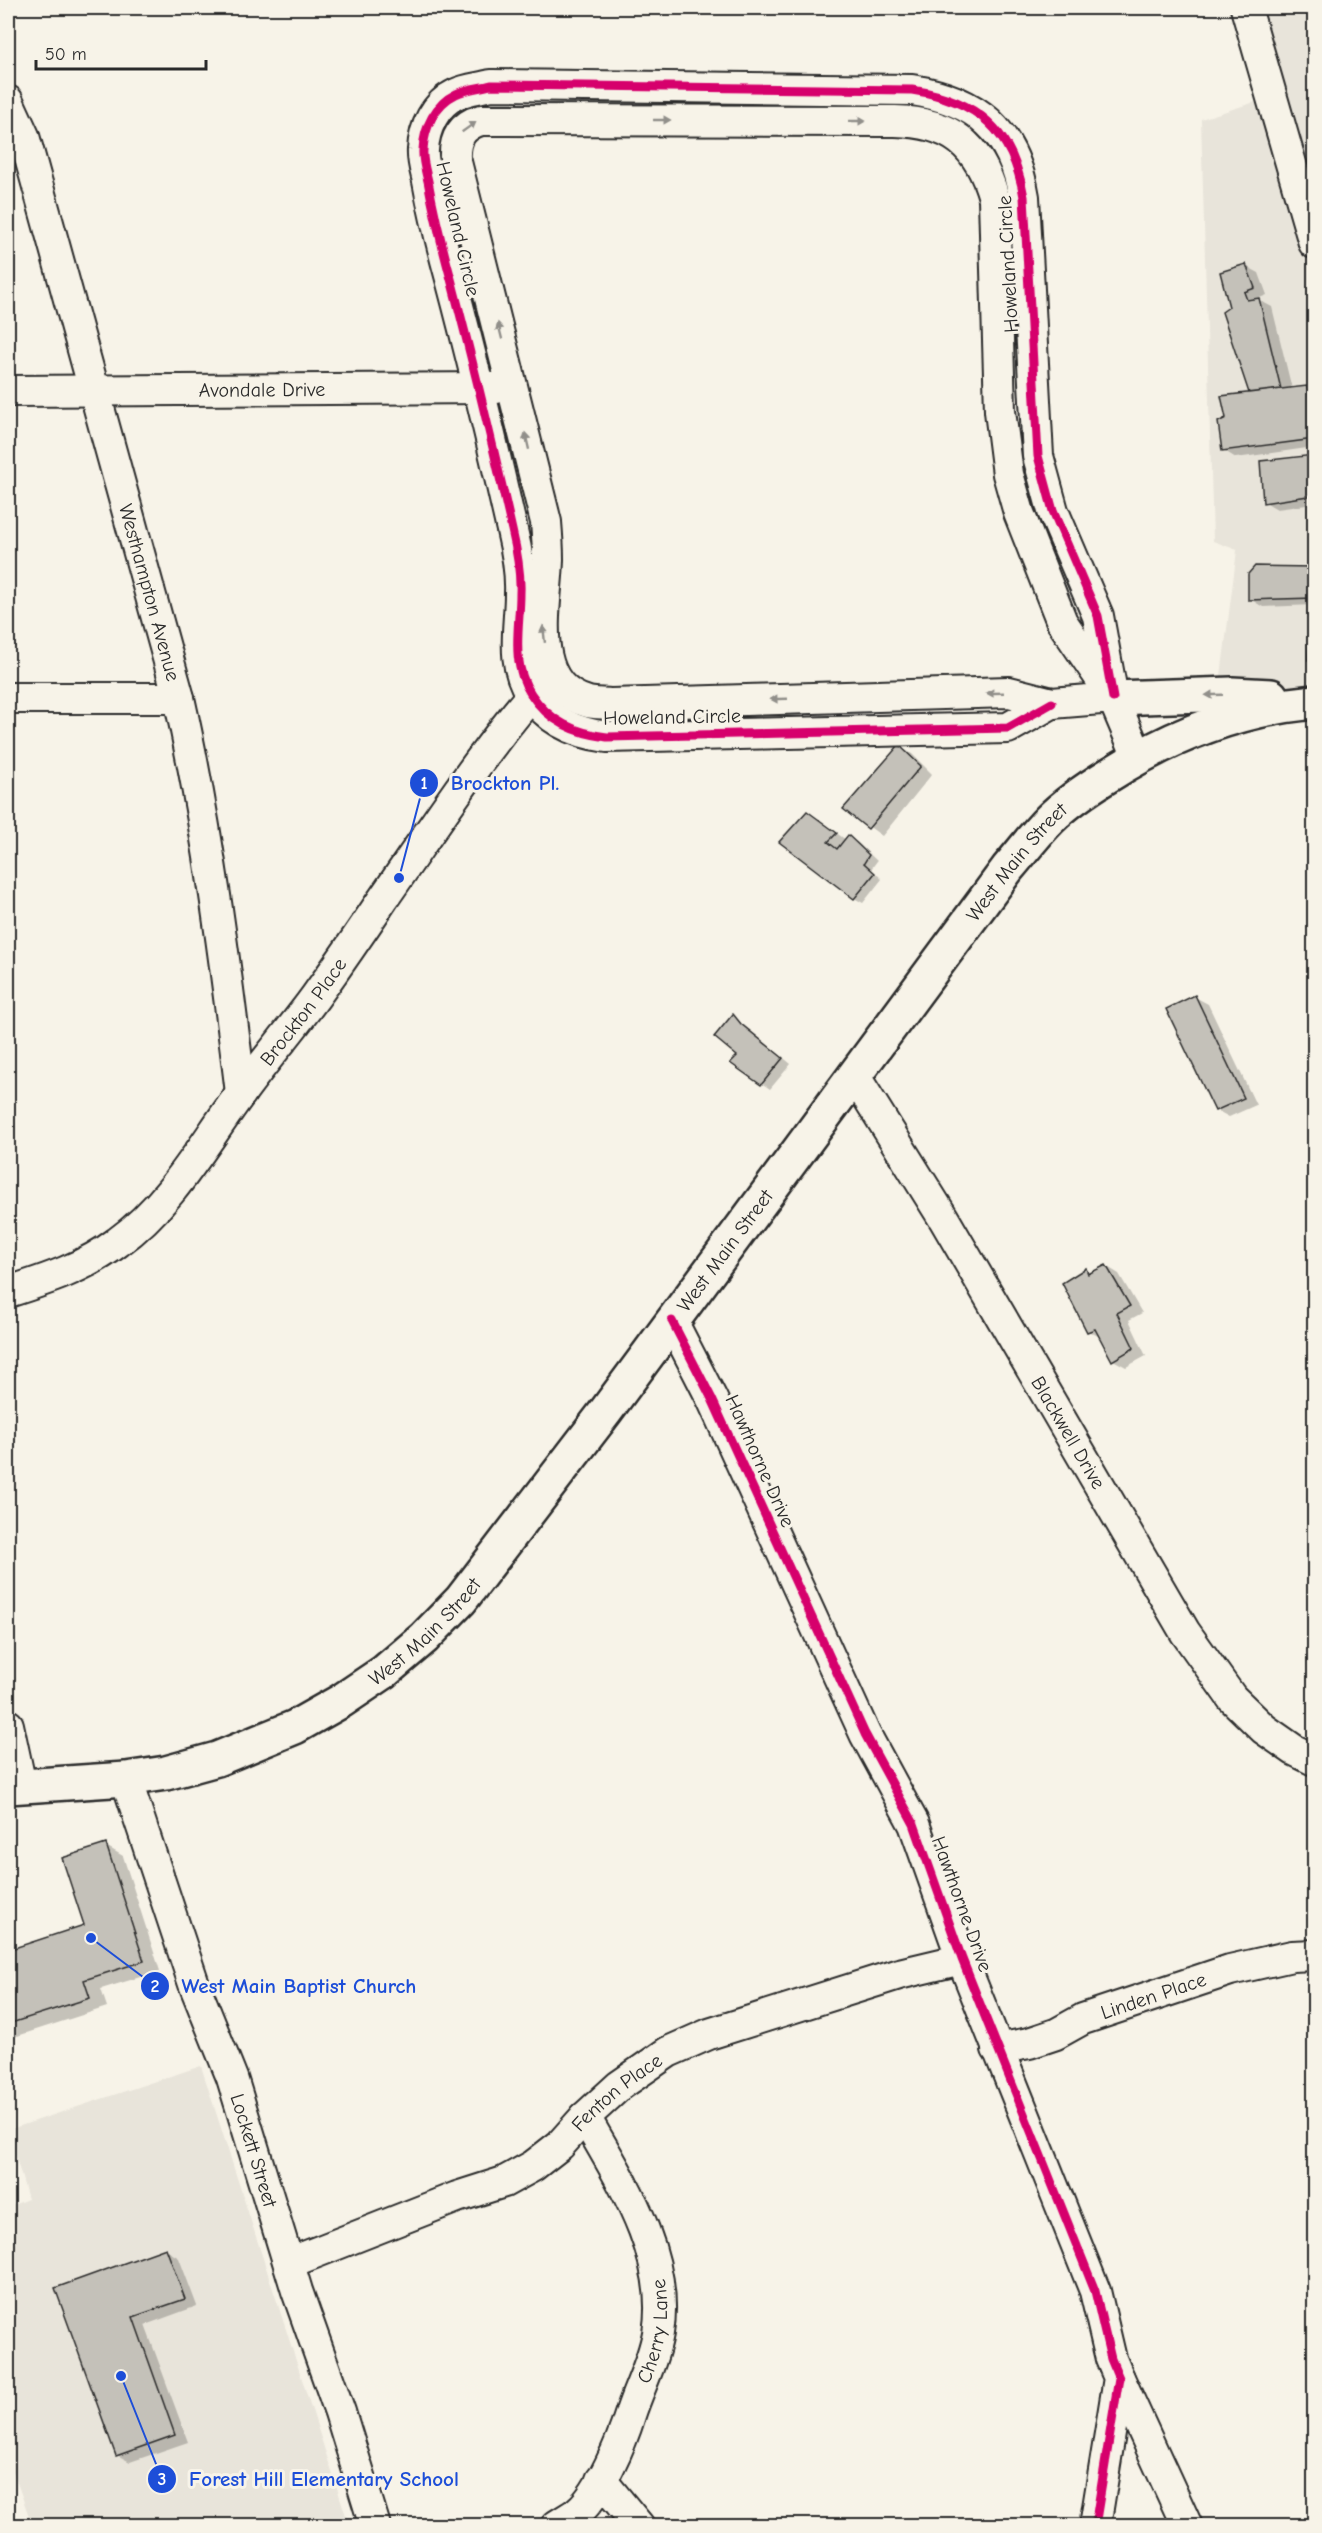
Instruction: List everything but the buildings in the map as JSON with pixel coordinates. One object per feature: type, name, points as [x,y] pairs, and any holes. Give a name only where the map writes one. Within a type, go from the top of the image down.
[{"type":"main road","points":[[1113,698],[1232,694],[1314,700]]},
{"type":"main road","name":"West Main Street","points":[[14,1787],[126,1779],[186,1767],[257,1744],[296,1727],[341,1701],[384,1672],[424,1638],[461,1600],[1036,834],[1080,793],[1138,756],[1195,729],[1233,716],[1314,700]]},
{"type":"street","points":[[1246,8],[1314,243]]},
{"type":"street","name":"Howeland Circle","points":[[1052,703],[1008,728],[607,737],[585,734],[564,726],[531,695],[520,672],[516,649],[520,593],[519,561],[479,388],[435,218],[422,152],[425,133],[432,117],[442,104],[456,94],[491,85],[895,90],[938,94],[956,100],[990,124],[1001,135],[1017,166],[1022,182],[1038,456],[1053,511],[1098,616],[1113,698]]},
{"type":"street","points":[[543,120],[544,86]]},
{"type":"street","points":[[895,90],[895,121]]},
{"type":"street","name":"Westhampton Avenue","points":[[8,101],[24,136],[179,698],[192,757],[203,826],[228,988],[241,1093]]},
{"type":"street","name":"Howeland Circle","points":[[1113,698],[1052,703],[1009,692],[611,704],[588,702],[562,687],[551,672],[543,627],[548,560],[546,522],[455,150],[463,130],[472,122],[481,120],[895,121],[932,125],[961,139],[971,148],[989,182],[994,198],[1003,448],[1013,492],[1062,622],[1113,698],[1138,756]]},
{"type":"street","points":[[435,218],[470,216]]},
{"type":"street","points":[[994,217],[1025,217]]},
{"type":"street","points":[[998,355],[1031,352]]},
{"type":"street","name":"Avondale Drive","points":[[8,391],[514,388]]},
{"type":"street","points":[[1013,492],[1046,486]]},
{"type":"street","name":"Brockton Place","points":[[8,1292],[43,1281],[78,1266],[117,1244],[141,1224],[171,1190],[316,995],[476,766],[551,672]]},
{"type":"street","points":[[8,698],[179,698]]},
{"type":"street","points":[[809,698],[811,733]]},
{"type":"street","name":"Blackwell Drive","points":[[854,1075],[944,1219],[1185,1632],[1232,1698],[1264,1730],[1314,1760]]},
{"type":"street","name":"Hawthorne Drive","points":[[672,1321],[712,1399],[865,1734],[914,1824],[962,1959],[1095,2290],[1111,2359],[1119,2378],[1095,2526]]},
{"type":"street","points":[[8,1725],[14,1787]]},
{"type":"street","name":"Lockett Street","points":[[126,1779],[194,1984],[232,2078],[289,2263],[340,2412],[375,2526]]},
{"type":"street","name":"Linden Place","points":[[997,2049],[1029,2043],[1056,2034],[1083,2019],[1230,1970],[1292,1956],[1314,1955]]},
{"type":"street","name":"Fenton Place","points":[[289,2263],[458,2197],[504,2182],[533,2166],[551,2152],[619,2086],[668,2052],[709,2034],[899,1974],[962,1959]]},
{"type":"street","name":"Cherry Lane","points":[[556,2526],[580,2510],[601,2480],[623,2436],[635,2398],[650,2366],[658,2332],[656,2273],[647,2236],[633,2202],[585,2117]]},
{"type":"street","points":[[1119,2378],[1187,2526]]},
{"type":"street","points":[[601,2480],[639,2526]]},
{"type":"shaded area","points":[[1246,8],[1314,8],[1314,697],[1232,694],[1221,676],[1237,550],[1213,541],[1201,119],[1271,97]]},
{"type":"shaded area","points":[[201,2066],[349,2525],[32,2525],[8,2457],[8,2207],[28,2199],[8,2130]]},
{"type":"cycle path","points":[[1052,703],[1008,728],[607,737],[574,729],[546,712],[531,694],[520,670],[518,657],[520,585],[517,553],[483,404],[438,230],[424,162],[423,150],[428,125],[442,104],[460,92],[491,85],[912,90],[955,102],[988,122],[1001,136],[1011,153],[1024,197],[1038,456],[1053,511],[1098,616],[1113,698]]},
{"type":"cycle path","points":[[672,1321],[712,1399],[865,1734],[914,1824],[962,1959],[1095,2291],[1111,2359],[1119,2378],[1095,2526]]},
{"type":"place","name":"Brockton Pl.","points":[[399,878]]},
{"type":"place","name":"West Main Baptist Church","points":[[91,1938]]},
{"type":"place","name":"Forest Hill Elementary School","points":[[121,2376]]}]
